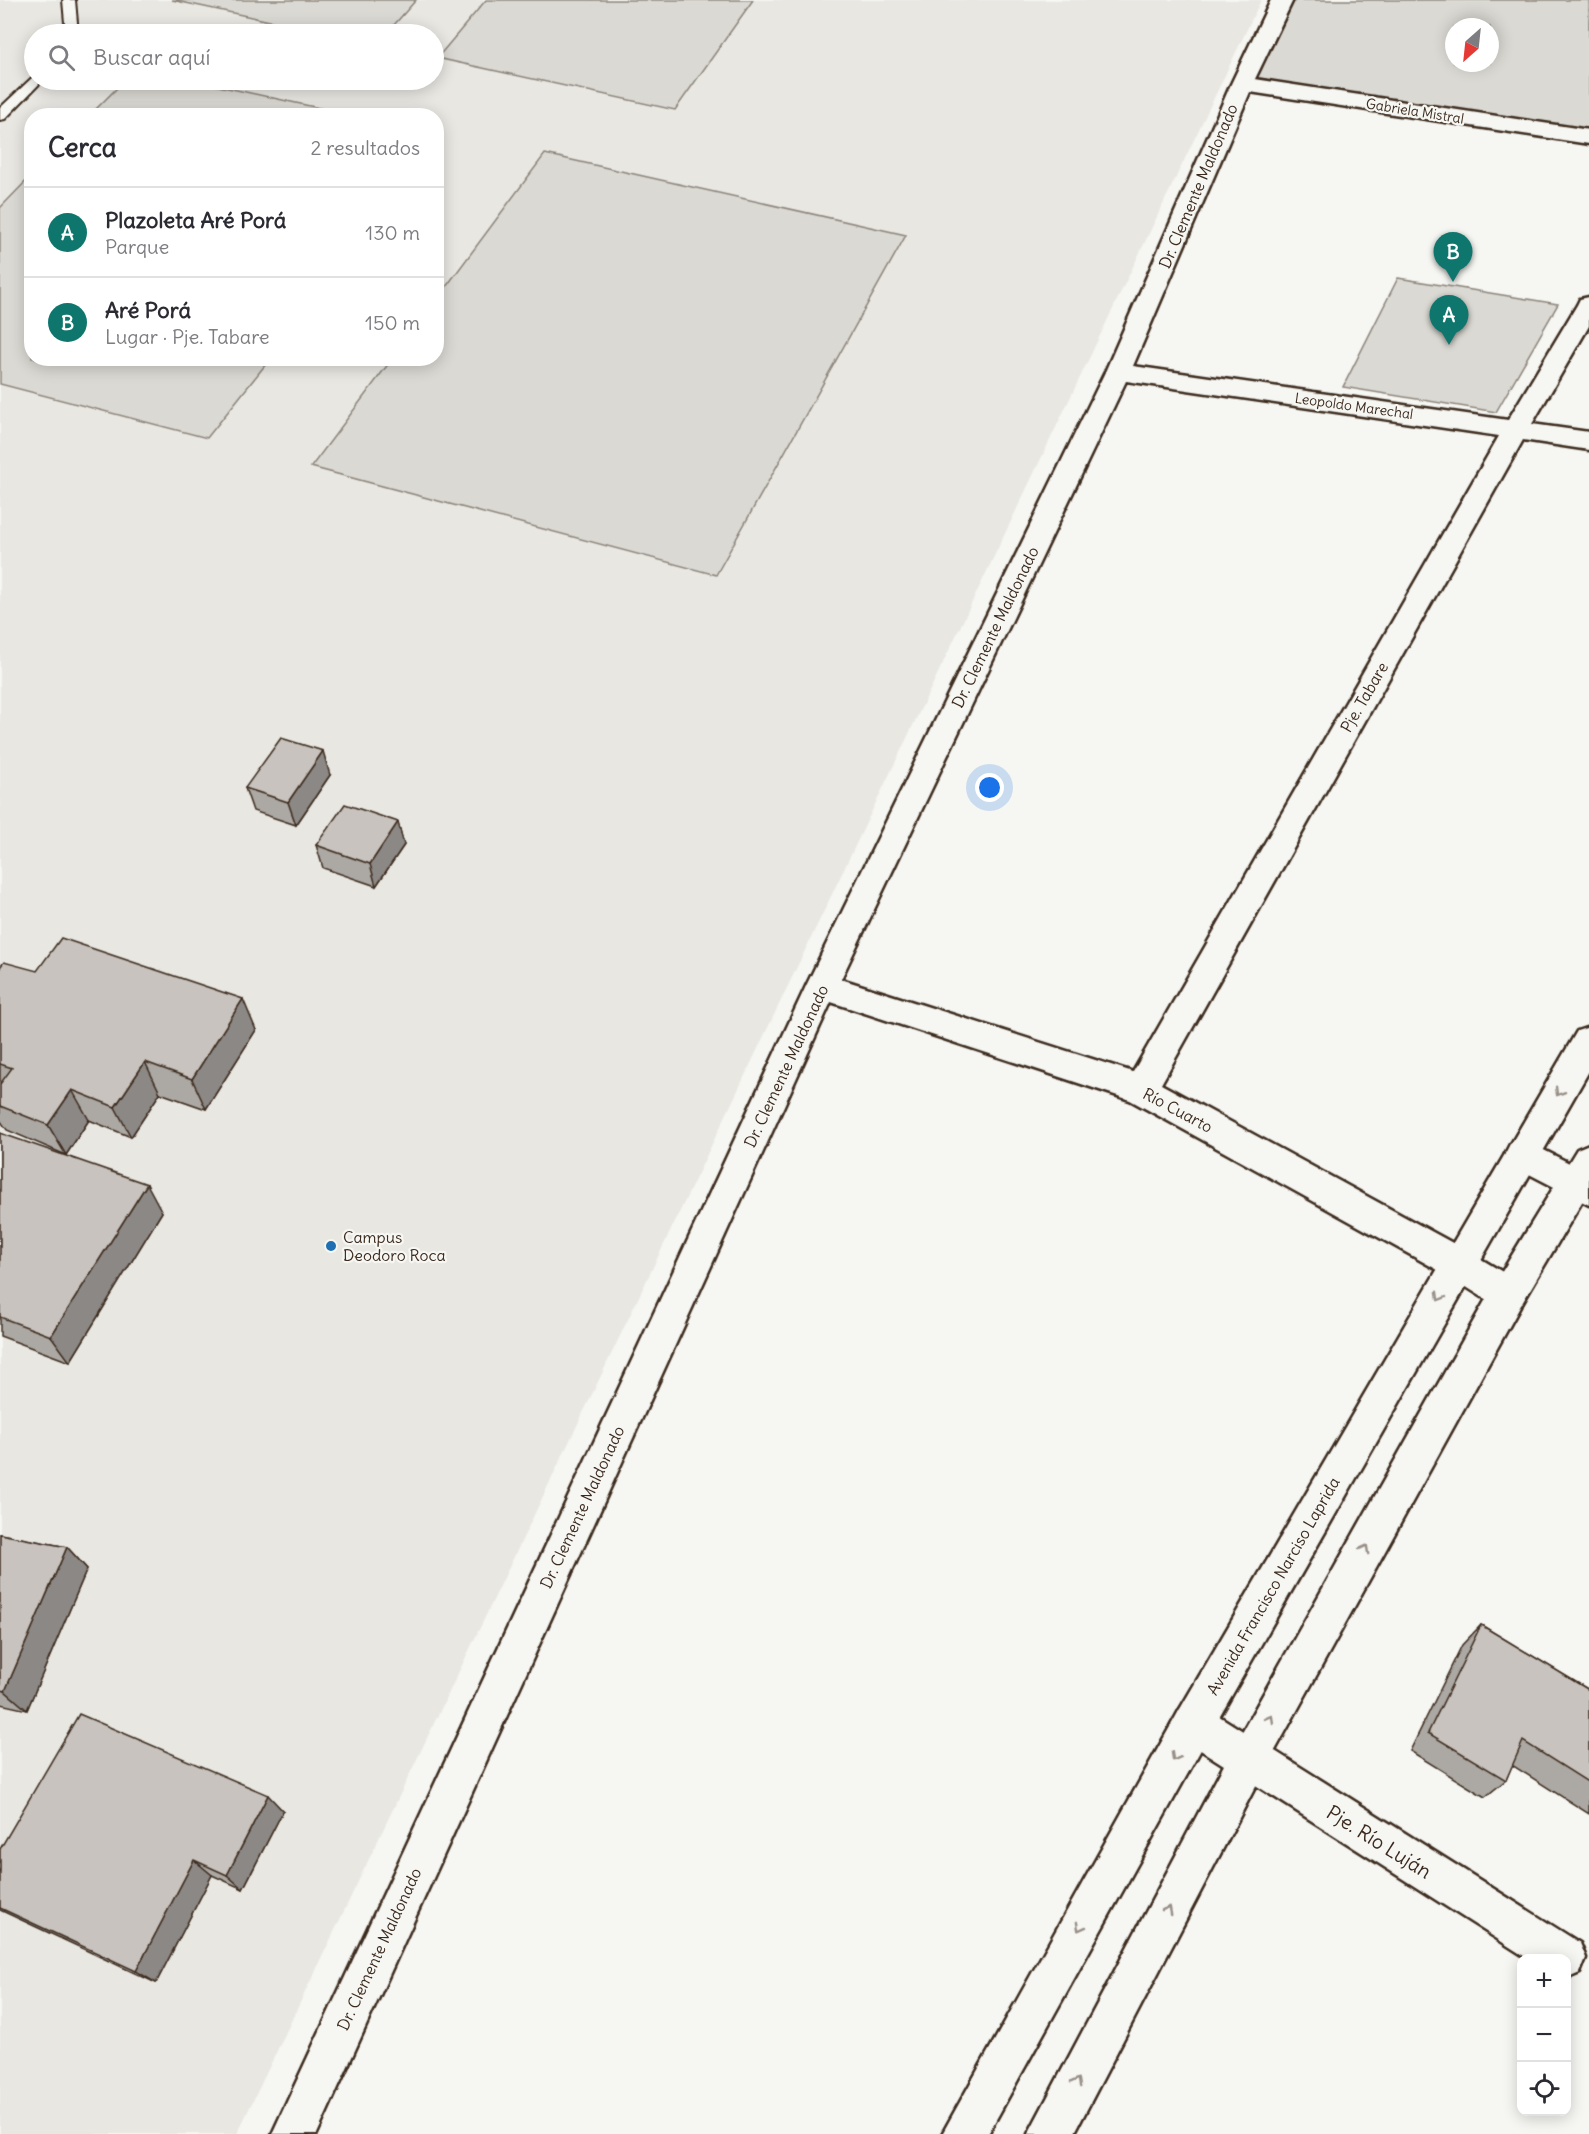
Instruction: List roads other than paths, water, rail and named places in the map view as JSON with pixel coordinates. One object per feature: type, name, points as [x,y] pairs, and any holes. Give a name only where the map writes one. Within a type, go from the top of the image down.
[{"type":"street","name":"Dr. Clemente Maldonado","points":[[294,2134],[822,986],[1118,372],[1242,84],[1282,0]]},
{"type":"street","name":"Gabriela Mistral","points":[[1242,84],[1589,137]]},
{"type":"street","name":"Pje. Tabare","points":[[1141,1089],[1516,429],[1589,305]]},
{"type":"street","name":"Leopoldo Marechal","points":[[1118,372],[1589,441]]},
{"type":"street","name":"Río Cuarto","points":[[822,986],[1141,1089],[1459,1264],[1508,1294]]},
{"type":"street","name":"Avenida Francisco Narciso Laprida","points":[[964,2134],[1194,1723],[1589,1041]]},
{"type":"street","points":[[1050,2134],[1248,1760],[1508,1294],[1584,1177],[1522,1154]]},
{"type":"street","name":"Pje. Río Luján","points":[[1194,1723],[1248,1760],[1558,1954]]},
{"type":"street","name":"Pje. Río Luján","points":[[1571,1962],[1589,1974]]},
{"type":"lane","points":[[69,0],[71,24]]},
{"type":"lane","points":[[0,116],[25,90]]},
{"type":"place","name":"Aré Porá","points":[[1453,282]]},
{"type":"place","name":"Plazoleta Aré Porá","points":[[1449,345]]},
{"type":"place","name":"Campus Deodoro Roca","points":[[331,1246]]}]
